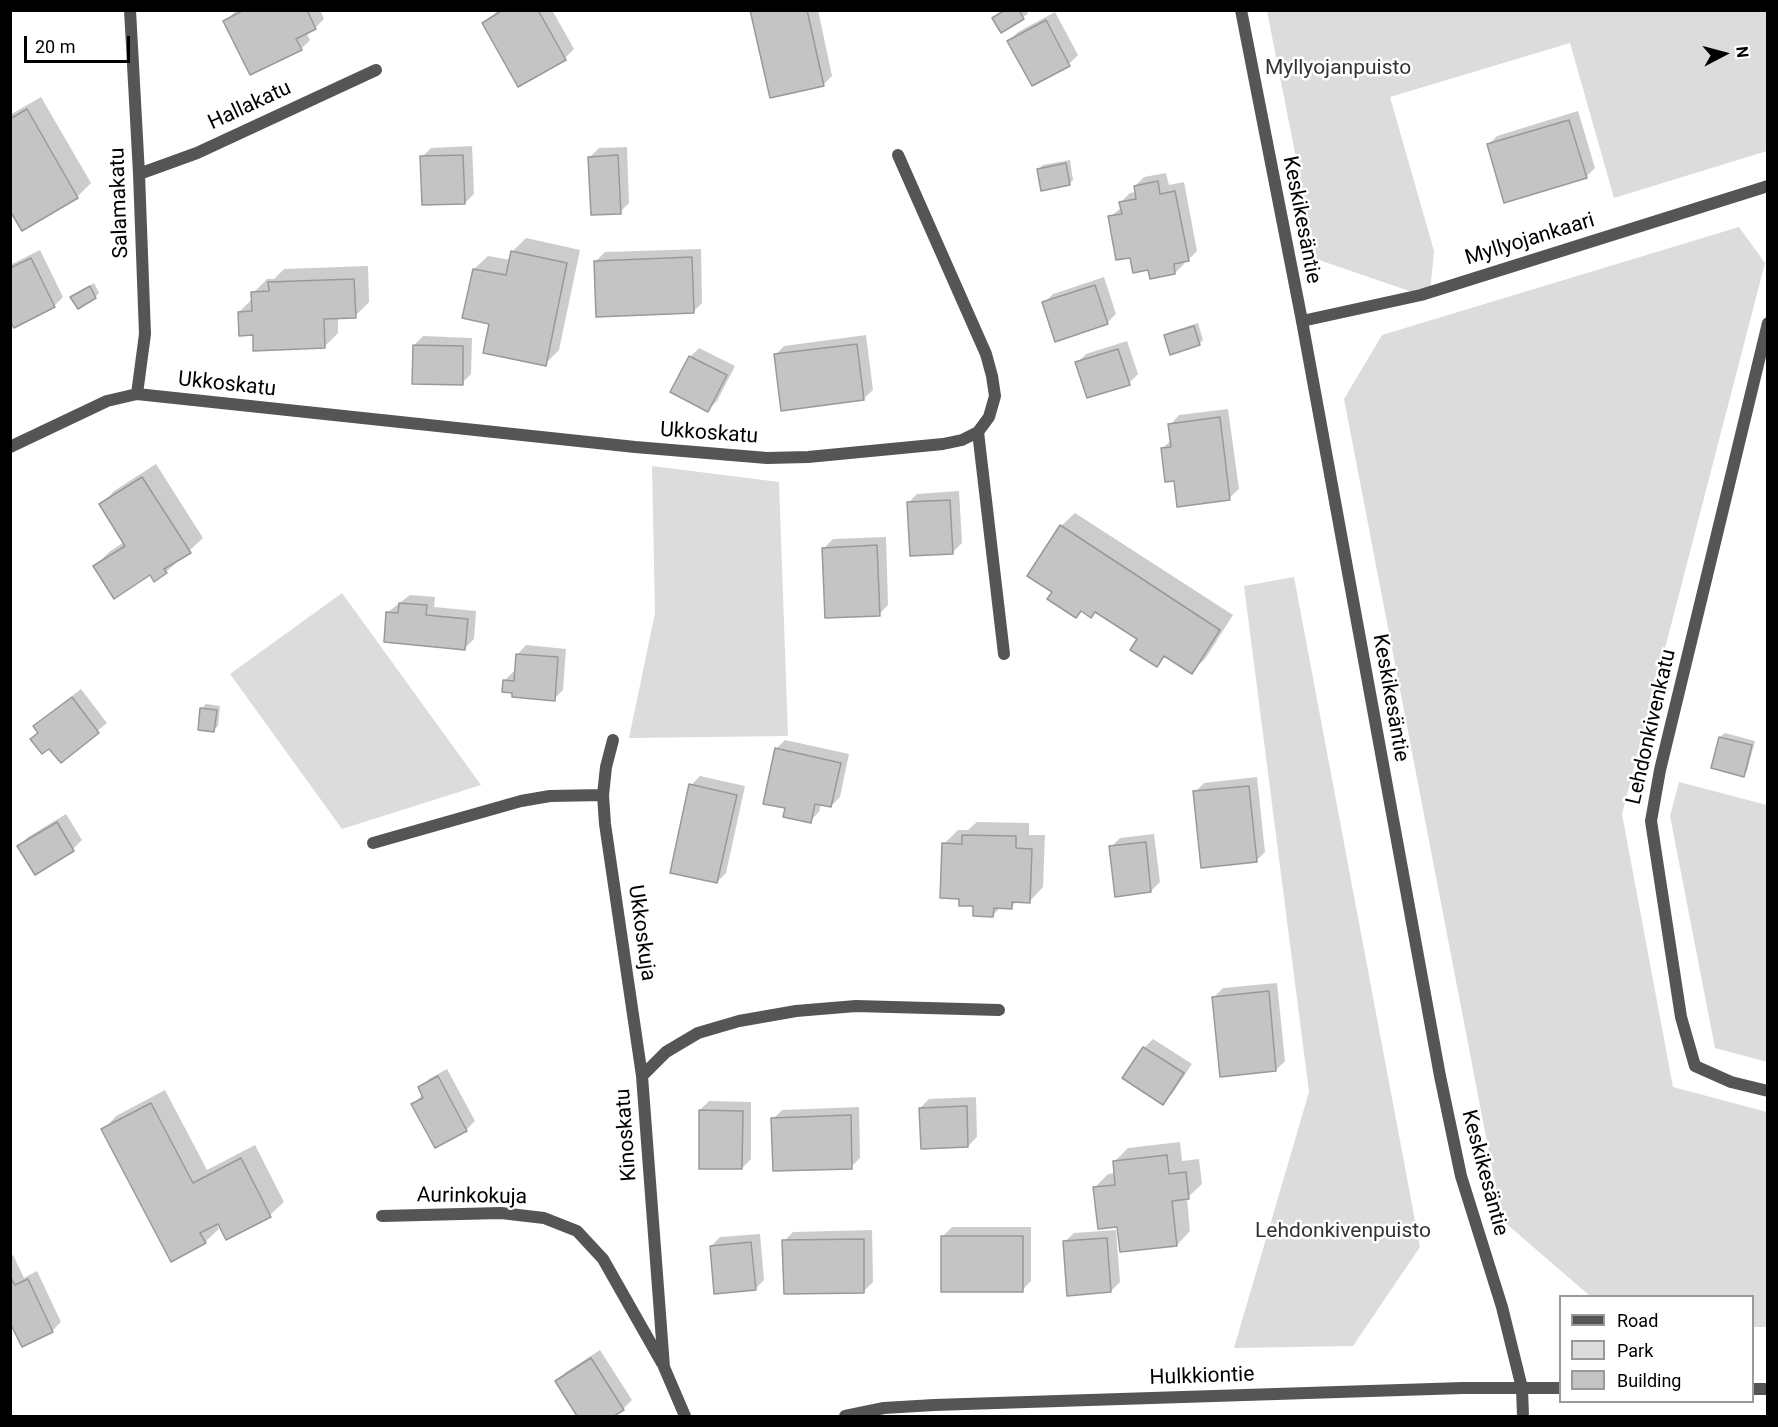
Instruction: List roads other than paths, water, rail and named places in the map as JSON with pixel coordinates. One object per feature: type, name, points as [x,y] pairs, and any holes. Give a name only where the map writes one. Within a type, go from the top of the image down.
[{"type":"street","name":"Salamakatu","points":[[130,10],[145,334],[137,394]]},
{"type":"street","name":"Keskikesäntie","points":[[1241,10],[1302,321],[1442,1087],[1461,1176],[1502,1307],[1522,1388],[1523,1416]]},
{"type":"street","name":"Hallakatu","points":[[139,174],[197,153],[376,70]]},
{"type":"street","points":[[898,155],[986,354],[992,376],[995,396],[989,417],[978,432],[1004,654]]},
{"type":"street","name":"Myllyojankaari","points":[[1302,321],[1421,295],[1767,186]]},
{"type":"street","name":"Lehdonkivenkatu","points":[[1767,323],[1660,770],[1651,821],[1681,1017],[1695,1066],[1731,1082],[1767,1091]]},
{"type":"street","name":"Ukkoskatu","points":[[10,447],[107,401],[137,394],[635,447],[767,458],[808,458],[943,444],[962,440],[978,432]]},
{"type":"street","name":"Ukkoskuja","points":[[613,740],[606,767],[603,795],[605,824],[642,1076]]},
{"type":"street","points":[[373,843],[521,801],[559,795],[603,795]]},
{"type":"street","name":"Kinoskatu","points":[[685,1416],[664,1367],[642,1076],[666,1052],[698,1034],[739,1021],[796,1011],[856,1006],[999,1010]]},
{"type":"street","name":"Aurinkokuja","points":[[382,1216],[501,1213],[544,1218],[577,1231],[603,1259],[664,1367]]},
{"type":"street","name":"Hulkkiontie","points":[[845,1416],[884,1408],[934,1405],[1559,1388]]},
{"type":"park label","name":"Myllyojanpuisto","points":[[1338,69]]},
{"type":"park label","name":"Lehdonkivenpuisto","points":[[1343,1232]]}]
